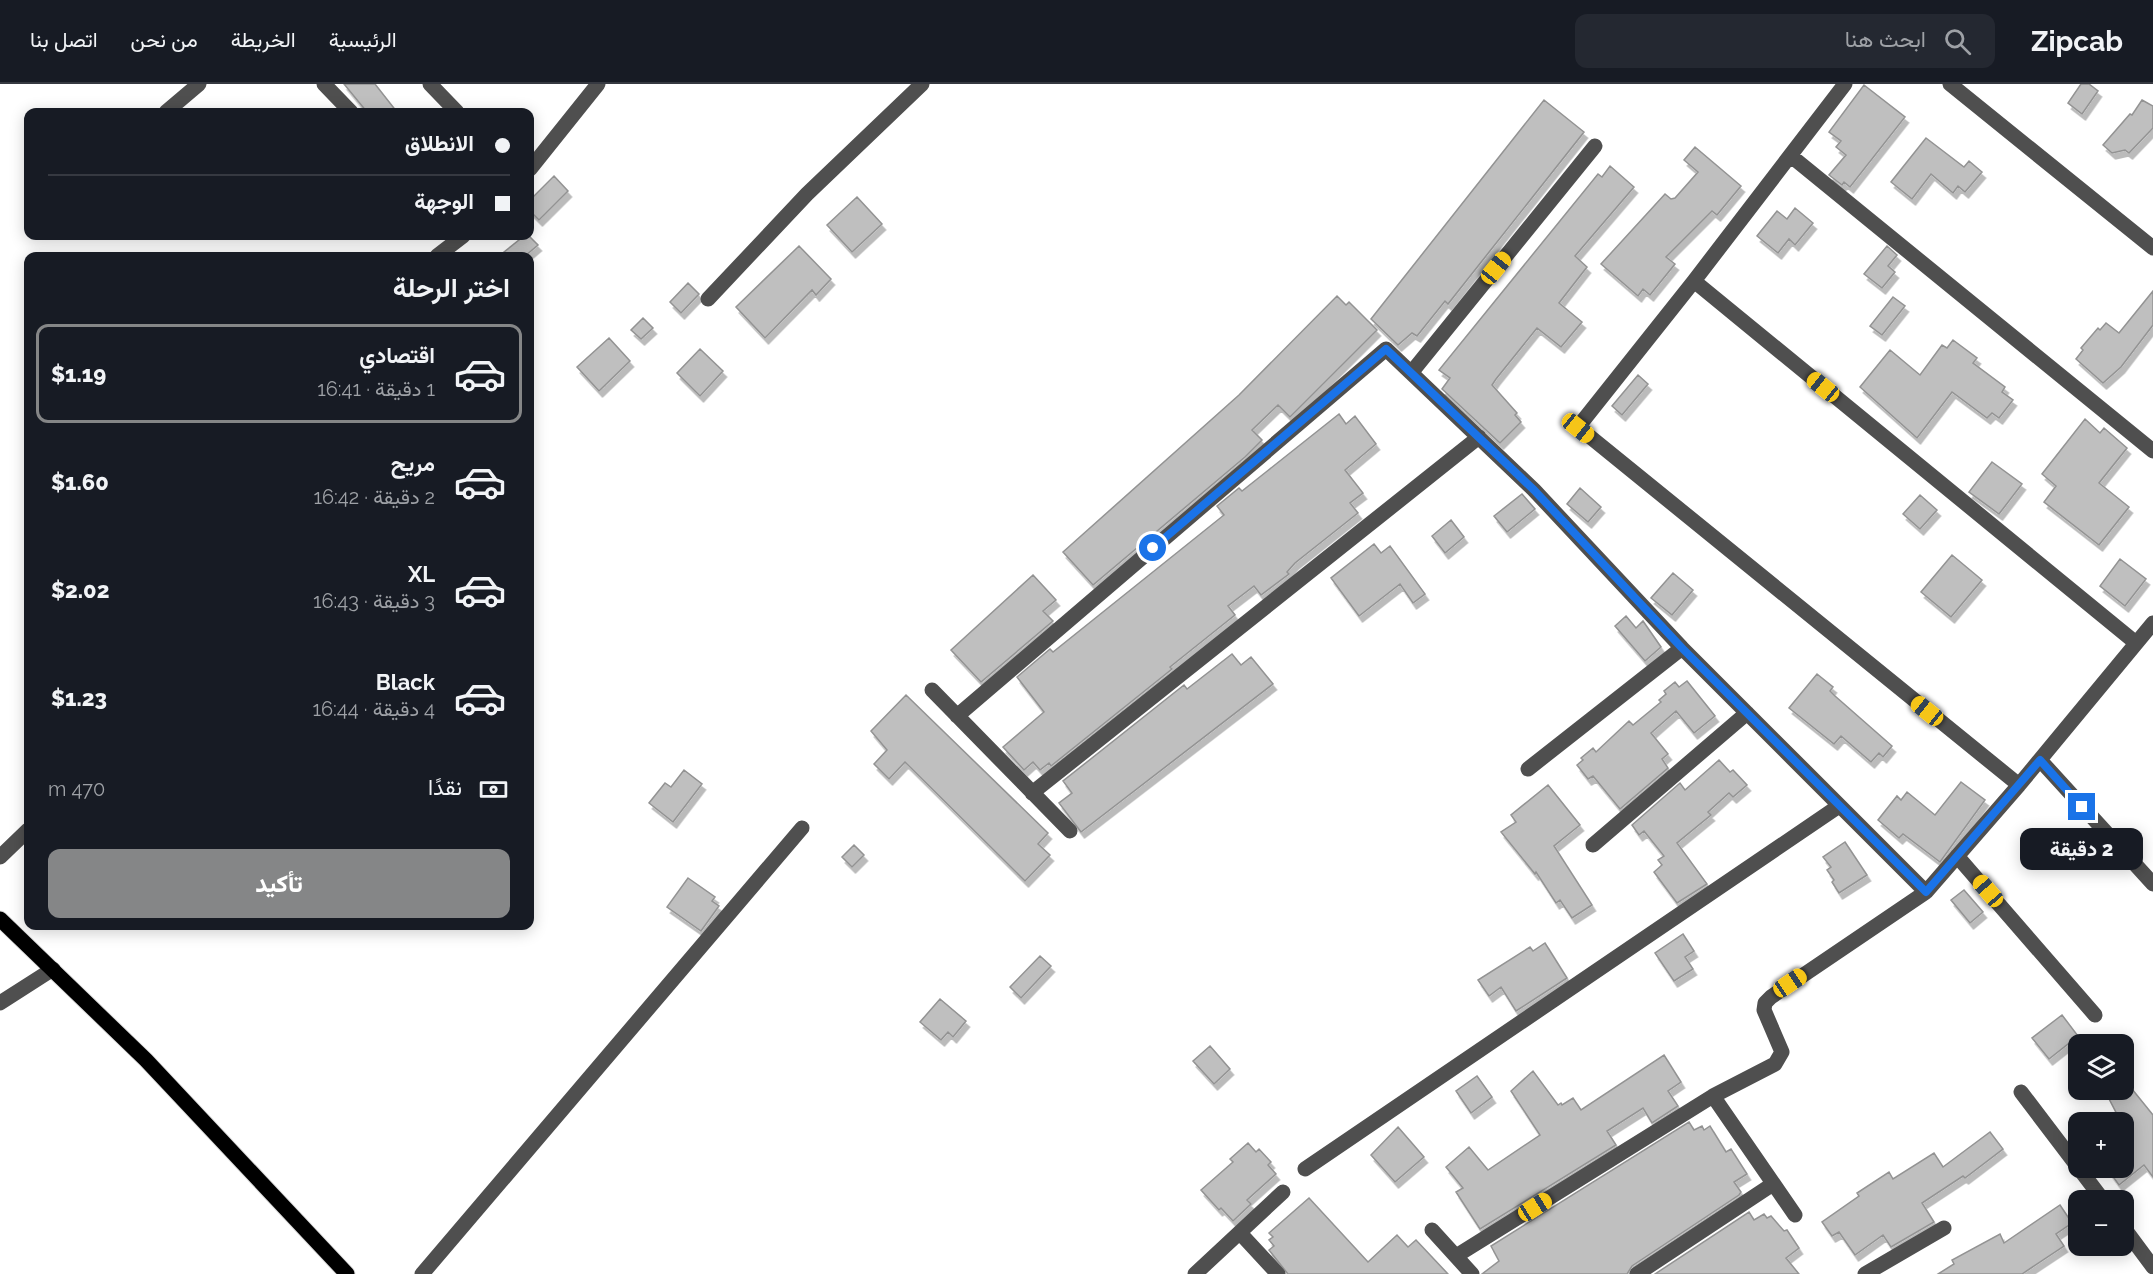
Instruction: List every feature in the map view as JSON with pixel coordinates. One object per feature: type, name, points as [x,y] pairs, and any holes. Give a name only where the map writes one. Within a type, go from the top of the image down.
[{"type":"main road","points":[[0,919],[146,1060],[347,1274]]},
{"type":"street","points":[[171,108],[199,84]]},
{"type":"street","points":[[324,84],[347,108]]},
{"type":"street","points":[[430,84],[453,108]]},
{"type":"street","points":[[534,164],[598,84]]},
{"type":"street","points":[[708,299],[807,194],[922,84]]},
{"type":"street","points":[[1845,84],[1578,428],[2019,785]]},
{"type":"street","points":[[1950,84],[2153,248]]},
{"type":"street","points":[[1411,373],[1595,146]]},
{"type":"street","points":[[1791,156],[2153,451]]},
{"type":"street","points":[[442,252],[458,240]]},
{"type":"street","points":[[1694,281],[2136,644]]},
{"type":"street","points":[[957,716],[1386,349],[1534,490],[1682,648],[1926,892]]},
{"type":"street","points":[[1032,793],[1479,437]]},
{"type":"street","points":[[1456,1256],[1713,1096],[1775,1064],[1781,1058],[1782,1052],[1764,1010],[1771,996],[1926,892],[2019,785],[2153,622]]},
{"type":"street","points":[[1528,769],[1682,648]]},
{"type":"street","points":[[932,690],[1070,831]]},
{"type":"street","points":[[1593,845],[1747,713]]},
{"type":"street","points":[[2040,760],[2153,885]]},
{"type":"street","points":[[1305,1169],[1839,806]]},
{"type":"street","points":[[422,1274],[802,828]]},
{"type":"street","points":[[0,857],[24,834]]},
{"type":"street","points":[[1957,856],[2095,1015]]},
{"type":"street","points":[[0,1003],[53,969]]},
{"type":"street","points":[[2021,1092],[2095,1190]]},
{"type":"street","points":[[1713,1096],[1795,1215]]},
{"type":"street","points":[[1637,1274],[1773,1184]]},
{"type":"street","points":[[1195,1274],[1283,1192]]},
{"type":"street","points":[[1865,1274],[1944,1228]]},
{"type":"street","points":[[1432,1230],[1472,1274]]},
{"type":"street","points":[[1240,1233],[1278,1274]]},
{"type":"street","points":[[2134,1241],[2153,1267]]},
{"type":"building","points":[[344,84],[375,84],[394,108],[364,108]]},
{"type":"building","points":[[2081,84],[2089,84],[2098,91],[2082,114],[2068,103]]},
{"type":"building","points":[[1864,85],[1905,117],[1850,187],[1844,182],[1842,185],[1829,175],[1846,155],[1836,147],[1841,141],[1829,132]]},
{"type":"building","points":[[1544,100],[1584,132],[1448,304],[1445,301],[1417,336],[1412,333],[1398,345],[1371,319]]},
{"type":"building","points":[[2142,100],[2153,106],[2153,128],[2129,153],[2125,150],[2112,153],[2103,145],[2130,114],[2132,115]]},
{"type":"building","points":[[1926,138],[1964,167],[1969,161],[1982,172],[1965,192],[1958,186],[1953,193],[1931,174],[1912,199],[1891,182]]},
{"type":"building","points":[[1695,147],[1741,186],[1717,215],[1712,211],[1666,257],[1675,264],[1650,295],[1643,289],[1638,296],[1601,264],[1665,194],[1671,199],[1675,198],[1698,172],[1684,160]]},
{"type":"building","points":[[1610,166],[1634,187],[1575,256],[1587,267],[1559,303],[1582,322],[1561,347],[1537,328],[1496,379],[1492,385],[1517,413],[1515,415],[1521,422],[1500,443],[1442,389],[1450,378],[1439,370],[1598,174],[1602,177]]},
{"type":"building","points":[[554,176],[568,191],[539,220],[534,215],[534,196]]},
{"type":"building","points":[[857,197],[882,224],[852,252],[827,225]]},
{"type":"building","points":[[1795,208],[1813,223],[1795,245],[1789,239],[1778,253],[1757,236],[1777,211],[1787,219]]},
{"type":"building","points":[[519,240],[533,240],[538,245],[530,252],[504,252]]},
{"type":"building","points":[[799,246],[831,279],[816,295],[812,290],[765,338],[736,307]]},
{"type":"building","points":[[1887,246],[1897,255],[1888,266],[1895,272],[1882,288],[1864,274]]},
{"type":"building","points":[[688,283],[699,294],[681,313],[670,302]]},
{"type":"building","points":[[2153,291],[2153,325],[2121,367],[2103,383],[2076,359],[2083,350],[2081,348],[2098,328],[2100,330],[2106,323],[2119,333]]},
{"type":"building","points":[[1337,296],[1346,305],[1349,302],[1377,330],[1290,417],[1278,405],[1252,430],[1262,440],[1245,457],[1093,585],[1063,552],[1239,395]]},
{"type":"building","points":[[1893,297],[1905,306],[1882,335],[1870,326]]},
{"type":"building","points":[[643,318],[653,328],[641,339],[631,330]]},
{"type":"building","points":[[609,338],[630,361],[599,391],[577,367]]},
{"type":"building","points":[[1953,340],[1977,358],[1973,363],[2005,387],[2002,392],[2013,400],[1999,418],[1992,413],[1987,418],[1952,392],[1917,438],[1860,387],[1890,350],[1920,375],[1942,345],[1947,348]]},
{"type":"building","points":[[700,349],[723,371],[700,396],[677,373]]},
{"type":"building","points":[[1638,375],[1648,384],[1622,415],[1612,406]]},
{"type":"building","points":[[1339,414],[1346,424],[1355,416],[1376,444],[1345,470],[1363,493],[1350,503],[1358,513],[1295,563],[1287,572],[1289,574],[1261,595],[1254,586],[1228,606],[1235,615],[1051,766],[1049,763],[1040,770],[1033,762],[1024,770],[1003,747],[1044,712],[1017,677],[1050,649],[1053,652],[1224,515],[1217,506],[1239,488],[1242,491]]},
{"type":"building","points":[[2085,419],[2100,433],[2104,428],[2127,448],[2099,483],[2129,507],[2099,545],[2044,502],[2056,486],[2042,474]]},
{"type":"building","points":[[1992,462],[2022,484],[1999,514],[1969,492]]},
{"type":"building","points":[[1580,488],[1601,507],[1588,522],[1567,504]]},
{"type":"building","points":[[1522,494],[1535,509],[1507,532],[1494,516]]},
{"type":"building","points":[[1920,495],[1937,510],[1920,529],[1903,514]]},
{"type":"building","points":[[1451,520],[1464,537],[1445,553],[1432,536]]},
{"type":"building","points":[[1374,544],[1381,553],[1390,546],[1425,594],[1413,603],[1400,584],[1359,616],[1331,578]]},
{"type":"building","points":[[1952,555],[1982,580],[1951,617],[1921,592]]},
{"type":"building","points":[[2120,559],[2146,579],[2125,606],[2100,586]]},
{"type":"building","points":[[1673,573],[1693,590],[1672,615],[1651,598]]},
{"type":"building","points":[[1033,575],[1056,600],[1043,611],[1053,621],[981,682],[951,650]]},
{"type":"building","points":[[1626,616],[1636,628],[1643,621],[1661,647],[1645,661],[1615,626]]},
{"type":"building","points":[[1232,654],[1241,665],[1251,657],[1273,684],[1081,832],[1059,803],[1072,793],[1063,781],[1184,685],[1187,689]]},
{"type":"building","points":[[1817,674],[1833,687],[1830,691],[1835,696],[1892,746],[1883,757],[1879,753],[1871,762],[1841,736],[1834,744],[1789,708]]},
{"type":"building","points":[[1687,681],[1715,716],[1694,733],[1676,711],[1651,733],[1668,754],[1662,759],[1668,768],[1620,809],[1593,776],[1588,779],[1577,765],[1583,760],[1581,758],[1593,748],[1596,752],[1629,721],[1633,725],[1661,702],[1659,700],[1666,694],[1664,691],[1675,682],[1679,687]]},
{"type":"building","points":[[906,695],[1048,833],[1038,844],[1050,855],[1025,881],[905,762],[889,779],[874,764],[887,750],[871,731]]},
{"type":"building","points":[[1719,760],[1730,772],[1733,770],[1747,785],[1733,797],[1729,793],[1708,812],[1711,815],[1677,843],[1707,884],[1677,903],[1654,872],[1662,865],[1658,860],[1664,856],[1644,831],[1639,835],[1632,825],[1680,783],[1685,790]]},
{"type":"building","points":[[684,770],[702,784],[673,822],[649,803],[665,783],[671,787]]},
{"type":"building","points":[[1961,782],[1985,800],[1940,862],[1903,834],[1899,838],[1878,820],[1897,796],[1901,800],[1907,792],[1935,815]]},
{"type":"building","points":[[1548,785],[1580,825],[1554,846],[1592,905],[1572,918],[1560,900],[1556,903],[1536,872],[1535,874],[1501,832],[1516,822],[1511,815]]},
{"type":"building","points":[[1845,842],[1867,875],[1839,893],[1827,870],[1831,867],[1823,857]]},
{"type":"building","points":[[854,845],[864,855],[852,867],[842,857]]},
{"type":"building","points":[[688,878],[715,897],[712,901],[719,906],[701,931],[667,907]]},
{"type":"building","points":[[1964,890],[1983,912],[1970,923],[1951,900]]},
{"type":"building","points":[[1683,934],[1694,951],[1685,957],[1693,969],[1674,981],[1655,953]]},
{"type":"building","points":[[1545,943],[1567,978],[1516,1011],[1501,987],[1489,996],[1478,980],[1530,947],[1533,951]]},
{"type":"building","points":[[1040,956],[1051,966],[1021,998],[1010,987]]},
{"type":"building","points":[[940,999],[966,1021],[953,1037],[948,1032],[941,1040],[920,1022]]},
{"type":"building","points":[[2062,1015],[2076,1034],[2068,1034],[2068,1044],[2049,1059],[2032,1038]]},
{"type":"building","points":[[1210,1046],[1230,1069],[1214,1084],[1193,1061]]},
{"type":"building","points":[[1664,1055],[1681,1082],[1668,1091],[1678,1106],[1652,1123],[1643,1108],[1607,1131],[1616,1145],[1480,1229],[1456,1192],[1463,1188],[1446,1167],[1469,1147],[1488,1170],[1540,1135],[1511,1091],[1533,1071],[1558,1105],[1573,1098],[1581,1110]]},
{"type":"building","points":[[1477,1076],[1492,1097],[1471,1113],[1456,1091]]},
{"type":"building","points":[[2134,1091],[2153,1115],[2153,1177],[2144,1165],[2134,1173],[2134,1112],[2116,1112],[2110,1100],[2134,1100]]},
{"type":"building","points":[[1689,1122],[1694,1130],[1702,1126],[1704,1130],[1710,1126],[1726,1152],[1731,1149],[1747,1174],[1734,1182],[1741,1192],[1739,1195],[1632,1266],[1627,1274],[1482,1274],[1499,1261],[1491,1246]]},
{"type":"building","points":[[1398,1127],[1424,1157],[1395,1182],[1371,1155]]},
{"type":"building","points":[[1990,1132],[2003,1149],[1965,1178],[1963,1176],[1922,1203],[1934,1222],[1891,1247],[1883,1235],[1855,1255],[1839,1232],[1832,1236],[1822,1222],[1859,1196],[1857,1193],[1889,1172],[1893,1179],[1934,1153],[1943,1167]]},
{"type":"building","points":[[1248,1143],[1256,1152],[1259,1149],[1271,1162],[1268,1165],[1276,1174],[1247,1200],[1251,1204],[1233,1221],[1221,1208],[1219,1210],[1201,1190],[1233,1162],[1230,1159]]},
{"type":"building","points":[[2114,1178],[2128,1178],[2119,1185]]},
{"type":"building","points":[[1309,1198],[1368,1262],[1397,1235],[1408,1247],[1416,1240],[1448,1274],[1288,1274],[1269,1250],[1274,1246],[1269,1240],[1273,1237],[1269,1233]]},
{"type":"building","points":[[2060,1205],[2068,1217],[2068,1226],[2056,1234],[2064,1246],[2022,1274],[1938,1274],[1954,1264],[1952,1260],[2000,1234],[2004,1243]]},
{"type":"building","points":[[1749,1212],[1754,1220],[1764,1214],[1767,1218],[1771,1216],[1784,1231],[1787,1230],[1799,1248],[1786,1258],[1799,1274],[1655,1274]]},
{"type":"route","points":[[1153,548],[1386,349],[1534,490],[1682,648],[1926,892],[2040,760],[2082,807]]}]
